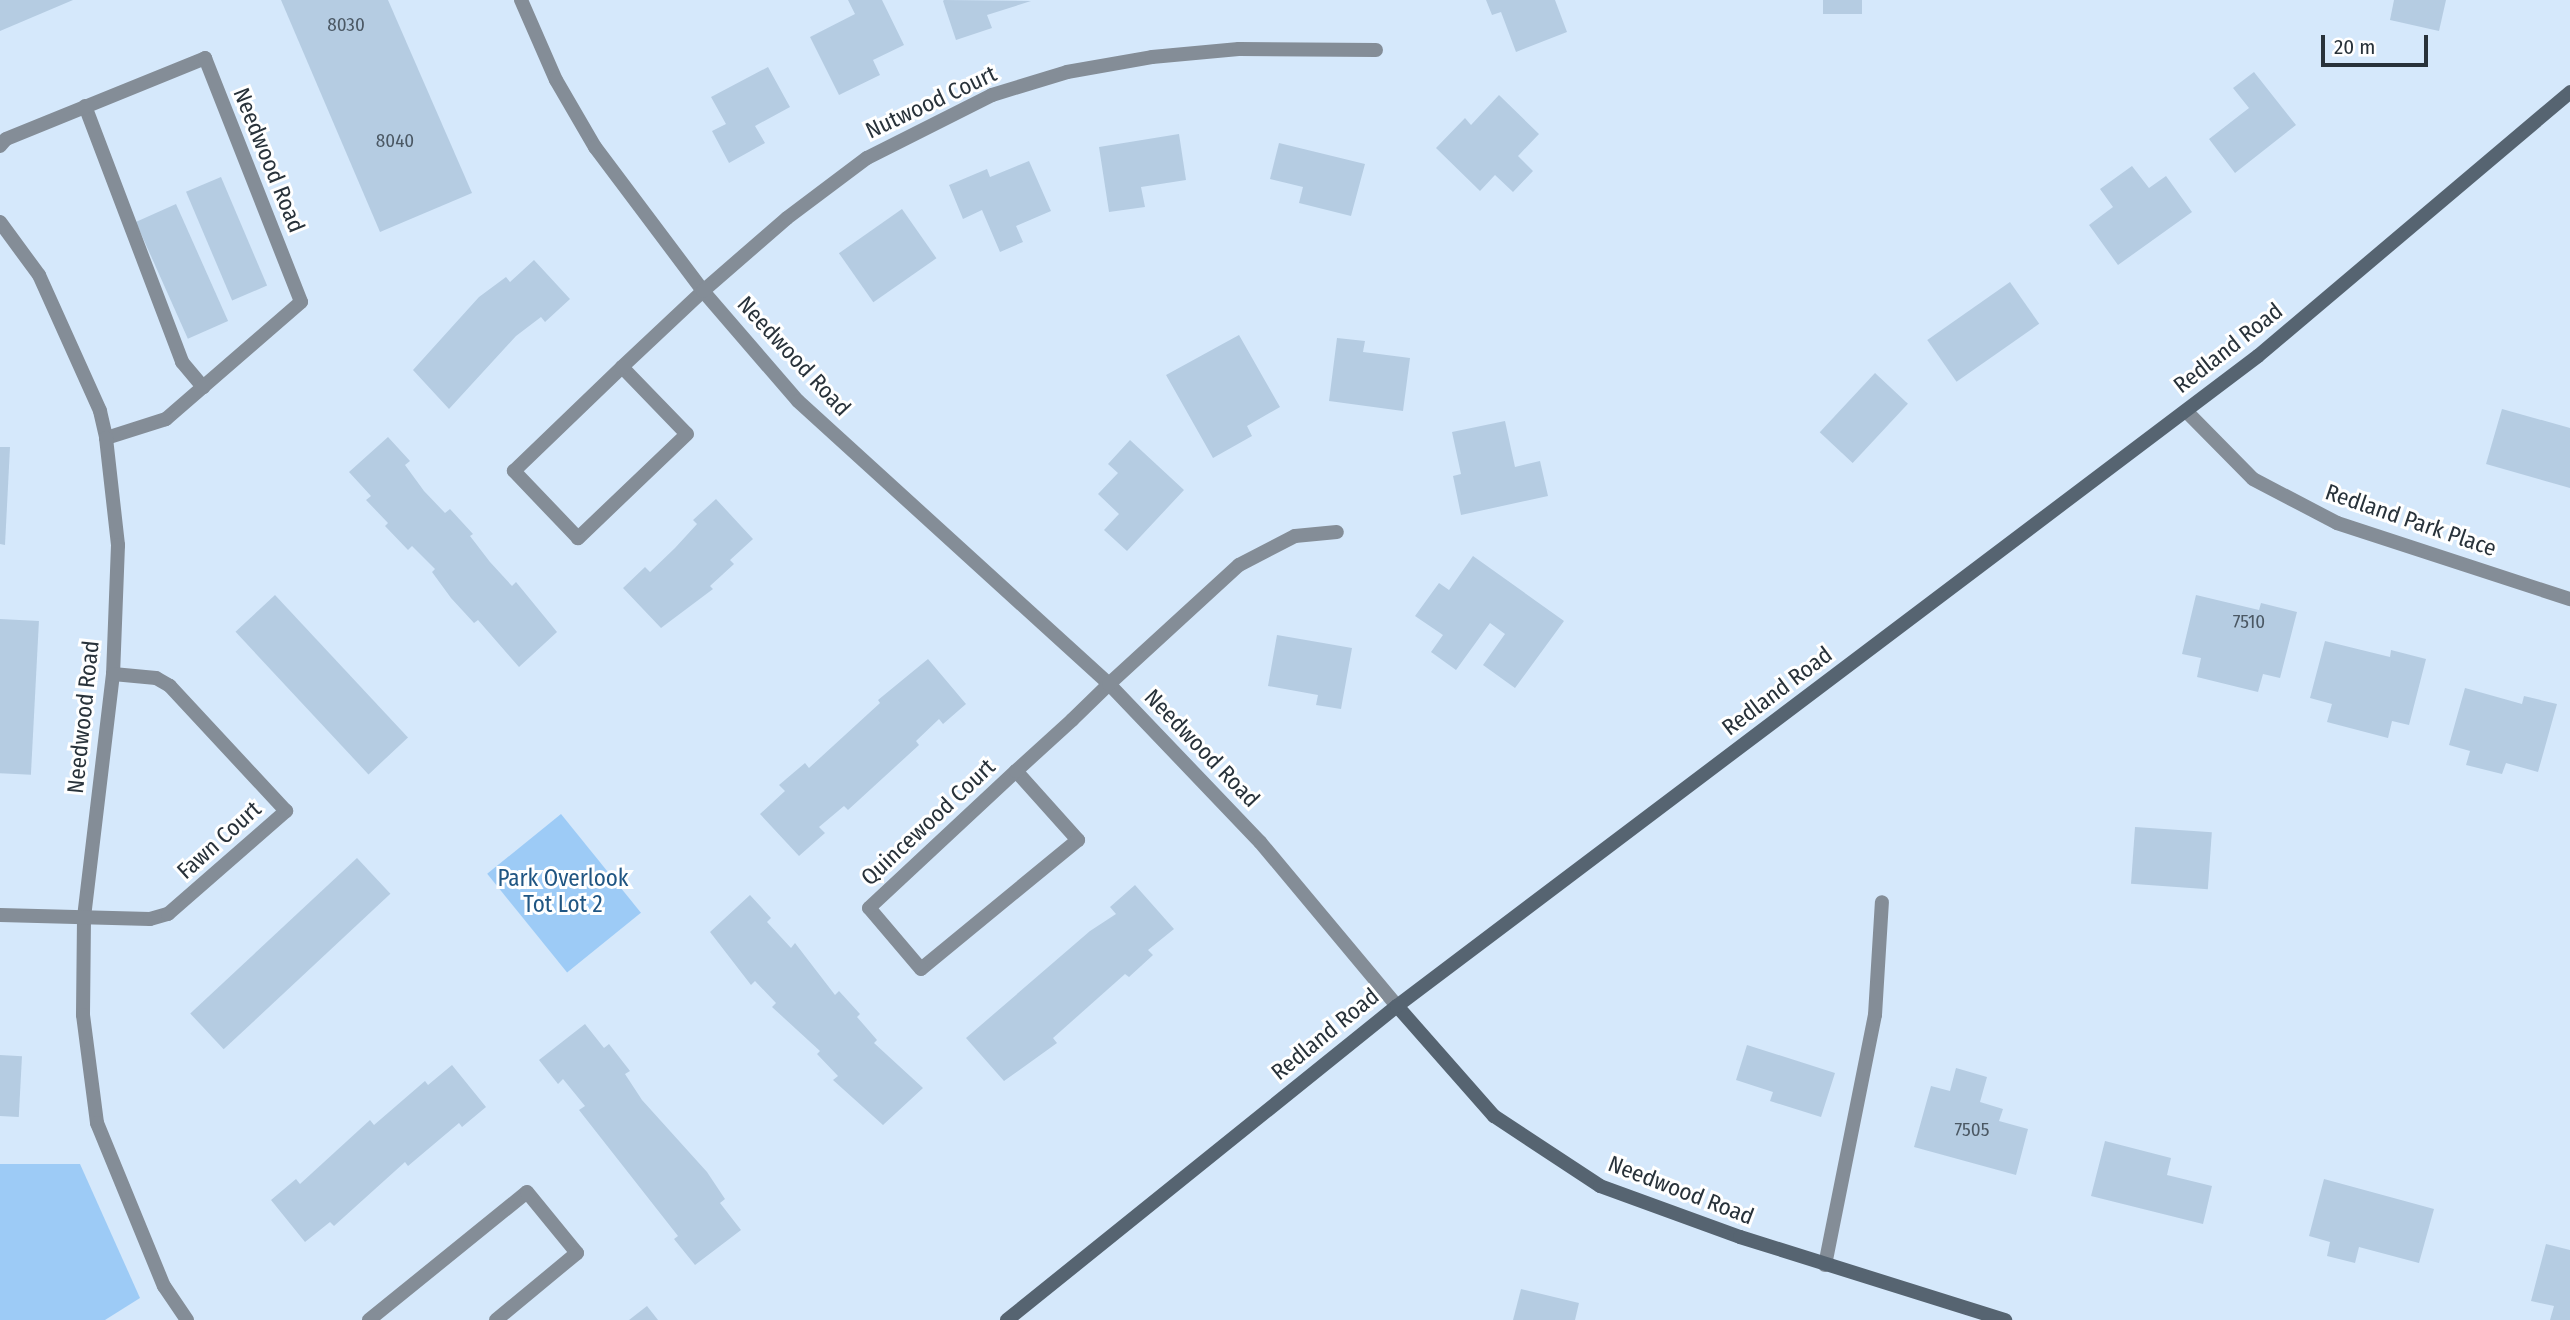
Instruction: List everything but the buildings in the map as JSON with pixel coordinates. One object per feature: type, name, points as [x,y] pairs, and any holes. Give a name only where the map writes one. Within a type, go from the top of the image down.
[{"type":"main road","name":"Redland Road","points":[[1007,1320],[1397,1006],[2258,356],[2570,93]]},
{"type":"main road","name":"Needwood Road","points":[[1397,1006],[1494,1116],[1600,1186],[1825,1265],[2005,1320]]},
{"type":"street","name":"Needwood Road","points":[[521,0],[556,80],[595,147],[703,290],[798,401],[1109,684],[1260,842],[1397,1006]]},
{"type":"street","name":"Nutwood Court","points":[[622,367],[687,434],[578,538],[514,471],[622,367],[703,290],[867,158],[992,95],[1067,72],[1152,57],[1239,49],[1376,50]]},
{"type":"street","name":"Needwood Road","points":[[0,146],[6,139],[205,58],[301,302],[166,419],[106,438]]},
{"type":"street","points":[[85,106],[183,362],[203,387]]},
{"type":"street","name":"Needwood Road","points":[[0,222],[51,299],[100,411],[106,438],[118,545],[113,674],[84,918],[83,1015],[97,1123],[164,1286],[187,1320]]},
{"type":"street","name":"Redland Park Place","points":[[2186,411],[2253,479],[2337,523],[2570,598]]},
{"type":"street","name":"Quincewood Court","points":[[1016,771],[1078,840],[921,970],[869,908],[1109,684],[1239,565],[1295,536],[1337,531]]},
{"type":"street","name":"Fawn Court","points":[[84,918],[150,919],[168,914],[286,811],[170,686],[156,678],[113,674]]},
{"type":"street","points":[[1825,1265],[1875,1015],[1882,902]]},
{"type":"street","points":[[0,915],[84,918]]},
{"type":"street","points":[[377,1317],[527,1192],[577,1254],[496,1320]]},
{"type":"green space","name":"Park Overlook Tot Lot 2","points":[[561,814],[641,913],[567,972],[487,874]]},
{"type":"green space","points":[[0,1164],[80,1164],[140,1298],[105,1320],[0,1320]]}]
